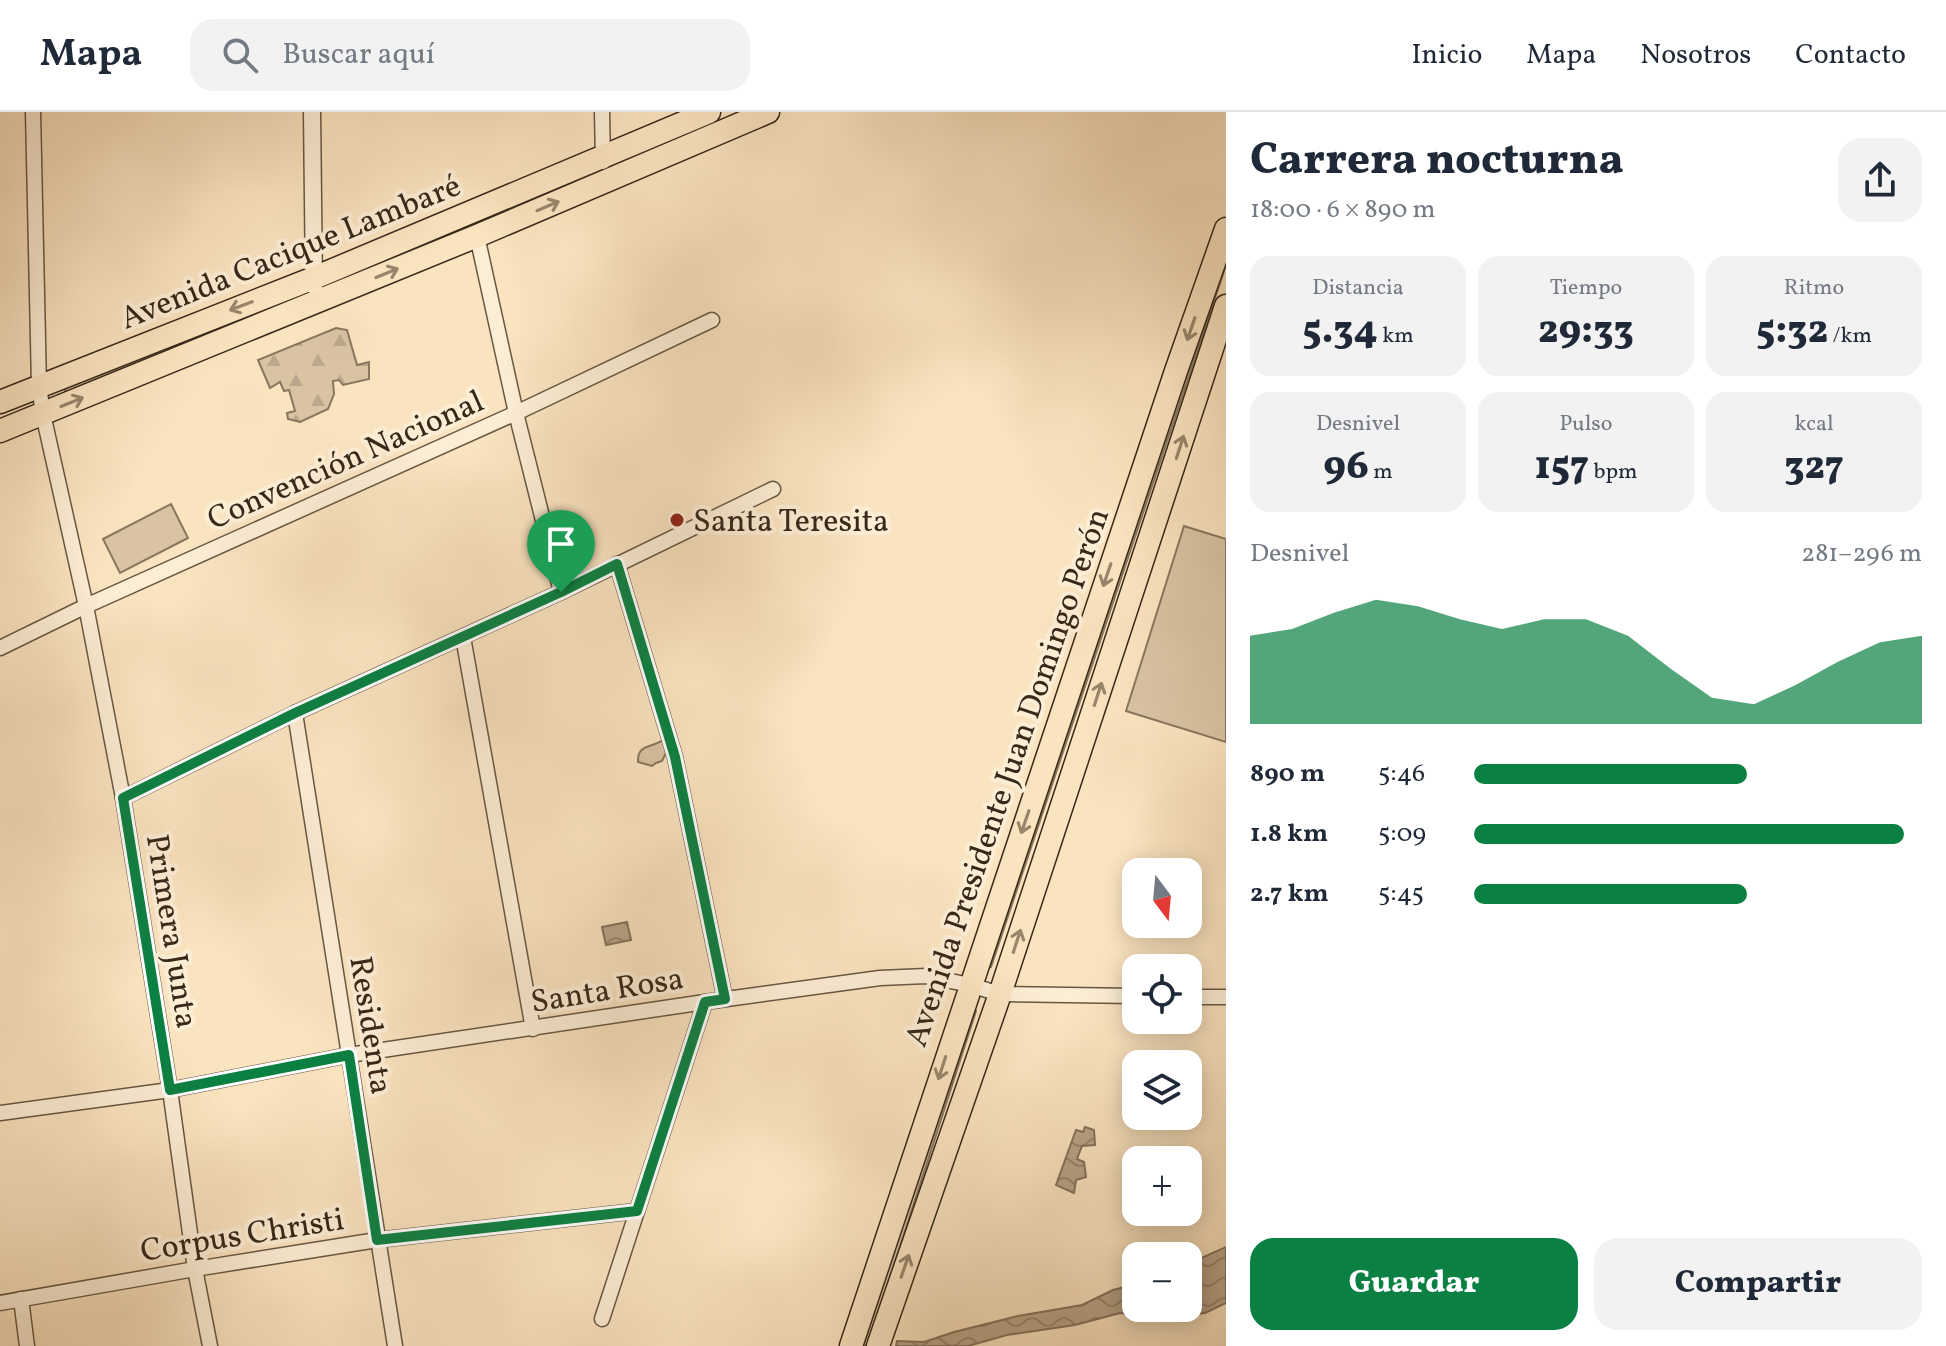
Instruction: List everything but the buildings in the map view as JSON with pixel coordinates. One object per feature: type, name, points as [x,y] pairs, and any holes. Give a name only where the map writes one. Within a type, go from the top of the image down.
[{"type":"main road","name":"Avenida Cacique Lambaré","points":[[0,402],[314,278],[709,112]]},
{"type":"main road","name":"Avenida Cacique Lambaré","points":[[0,431],[477,236],[768,112]]},
{"type":"main road","name":"Avenida Presidente Juan Domingo Perón","points":[[852,1344],[1226,229]]},
{"type":"main road","name":"Avenida Presidente Juan Domingo Perón","points":[[879,1343],[1000,994],[1226,306]]},
{"type":"street","name":"Primera Junta","points":[[33,112],[39,386],[43,414],[86,606],[123,798],[195,1269],[210,1346]]},
{"type":"street","points":[[312,112],[314,303]]},
{"type":"street","points":[[602,112],[603,182]]},
{"type":"street","points":[[477,236],[516,413],[561,592]]},
{"type":"street","name":"Convención Nacional","points":[[0,648],[86,606],[516,413],[712,320]]},
{"type":"street","points":[[123,798],[295,713],[561,592],[773,489]]},
{"type":"street","points":[[617,564],[675,757],[725,999]]},
{"type":"street","points":[[463,637],[533,1029]]},
{"type":"street","name":"Residenta","points":[[295,713],[395,1346]]},
{"type":"street","name":"Santa Rosa","points":[[0,1113],[170,1090],[349,1055],[880,978],[926,976],[1000,994],[1122,996]]},
{"type":"street","points":[[1202,997],[1226,997]]},
{"type":"street","points":[[602,1319],[705,1002]]},
{"type":"street","name":"Corpus Christi","points":[[0,1303],[377,1240],[637,1211]]},
{"type":"street","points":[[21,1299],[27,1346]]},
{"type":"green space","points":[[580,179],[583,182],[342,279],[343,275]]},
{"type":"green space","points":[[1226,253],[1226,265],[989,968],[987,967]]},
{"type":"green space","points":[[275,304],[275,308],[65,391],[65,388]]},
{"type":"green space","points":[[336,328],[347,330],[357,365],[369,362],[369,379],[343,385],[339,380],[333,381],[334,394],[328,409],[300,422],[288,419],[287,413],[295,411],[289,390],[284,391],[280,382],[270,388],[258,360]]},
{"type":"green space","points":[[171,504],[188,538],[120,573],[103,539]]},
{"type":"green space","points":[[1184,526],[1226,539],[1226,742],[1126,711]]},
{"type":"green space","points":[[664,739],[669,747],[662,761],[652,766],[638,762],[643,749]]},
{"type":"green space","points":[[974,1007],[976,1011],[868,1346],[863,1346],[972,1010]]},
{"type":"water","points":[[627,922],[631,940],[606,945],[602,927]]},
{"type":"water","points":[[1085,1127],[1094,1130],[1095,1145],[1082,1146],[1077,1159],[1084,1162],[1086,1177],[1076,1180],[1074,1193],[1056,1185],[1076,1130],[1083,1132]]},
{"type":"water","points":[[1226,1247],[1226,1303],[1202,1313],[1202,1258]]},
{"type":"water","points":[[1122,1288],[1122,1313],[1075,1325],[1007,1335],[968,1346],[896,1346],[897,1341],[924,1342],[1018,1316],[1082,1305]]},
{"type":"place","name":"Santa Teresita","points":[[677,520]]},
{"type":"route","points":[[617,564],[675,757],[725,999],[705,1002],[637,1211],[377,1240],[349,1055],[170,1090],[123,798],[295,713],[561,592],[617,564]]}]
